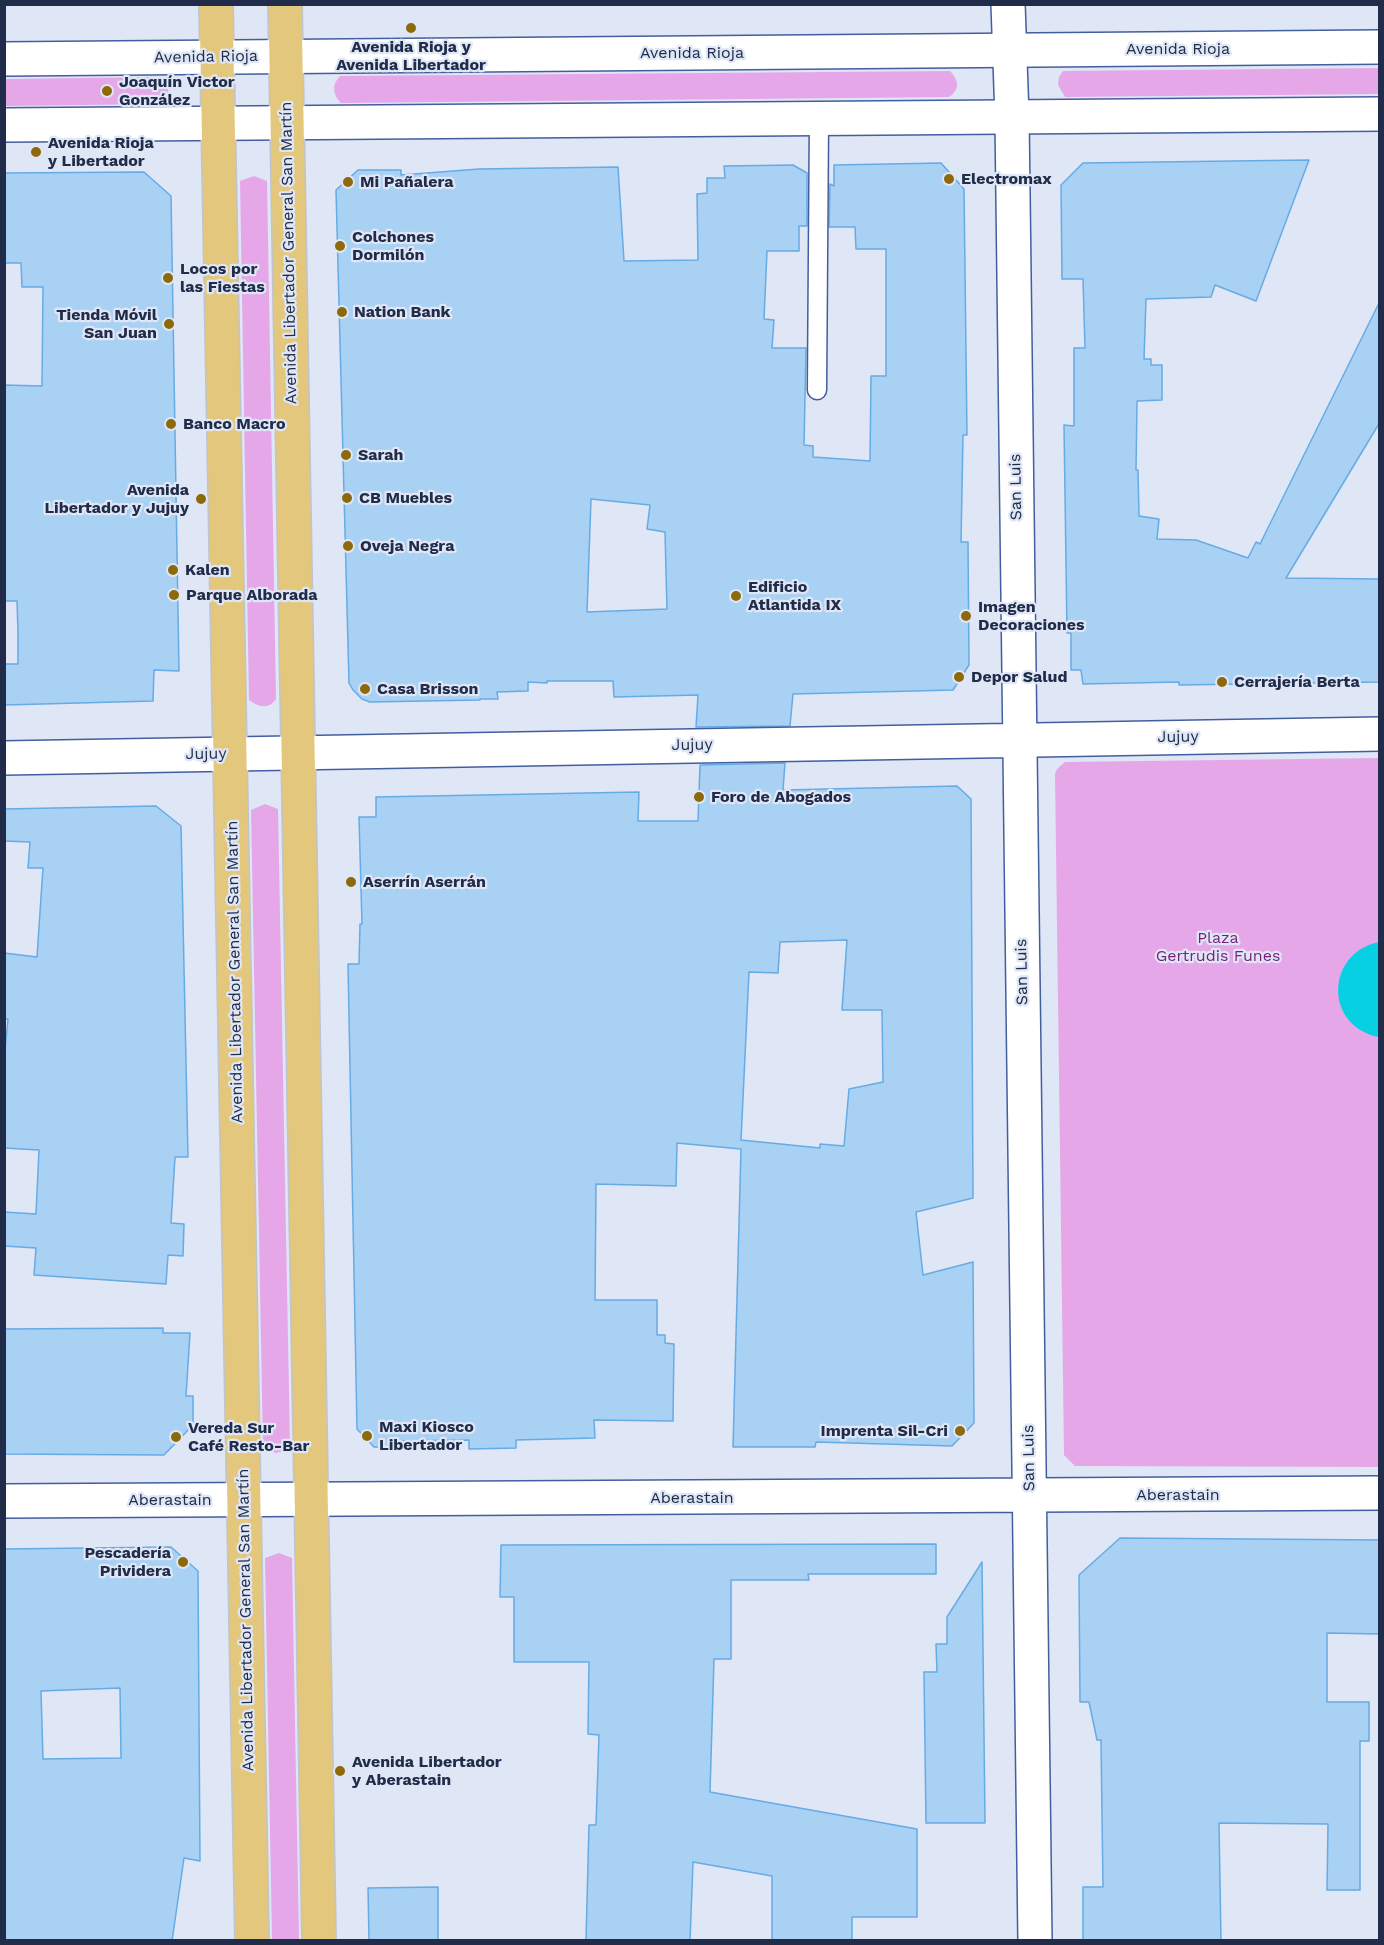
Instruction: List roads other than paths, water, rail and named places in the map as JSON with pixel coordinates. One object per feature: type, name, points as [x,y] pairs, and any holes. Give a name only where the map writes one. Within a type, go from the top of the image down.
[{"type":"main road","name":"Avenida Libertador General San Martín","points":[[216,4],[252,1941]]},
{"type":"main road","name":"Avenida Libertador General San Martín","points":[[285,4],[320,1941]]},
{"type":"street","name":"San Luis","points":[[1008,4],[1012,117],[1035,1941]]},
{"type":"street","name":"Avenida Rioja","points":[[4,59],[1380,47]]},
{"type":"street","points":[[4,125],[1380,114]]},
{"type":"street","name":"Jujuy","points":[[4,758],[1380,734]]},
{"type":"street","name":"Aberastain","points":[[4,1501],[1380,1493]]},
{"type":"lane","points":[[817,390],[819,118]]},
{"type":"water","points":[[1380,942],[1379,1037],[1361,1030],[1348,1019],[1341,1005],[1338,990],[1341,974],[1348,960],[1361,949]]},
{"type":"place","name":"Avenida Rioja y Avenida Libertador","points":[[411,28]]},
{"type":"place","name":"Joaquín Victor González","points":[[107,91]]},
{"type":"place","name":"Avenida Rioja y Libertador","points":[[36,152]]},
{"type":"place","name":"Electromax","points":[[949,179]]},
{"type":"place","name":"Mi Pañalera","points":[[348,182]]},
{"type":"place","name":"Colchones Dormilón","points":[[340,246]]},
{"type":"place","name":"Locos por las Fiestas","points":[[168,278]]},
{"type":"place","name":"Nation Bank","points":[[342,312]]},
{"type":"place","name":"Tienda Móvil San Juan","points":[[169,324]]},
{"type":"place","name":"Banco Macro","points":[[171,424]]},
{"type":"place","name":"Sarah","points":[[346,455]]},
{"type":"place","name":"CB Muebles","points":[[347,498]]},
{"type":"place","name":"Avenida Libertador y Jujuy","points":[[201,499]]},
{"type":"place","name":"Oveja Negra","points":[[348,546]]},
{"type":"place","name":"Kalen","points":[[173,570]]},
{"type":"place","name":"Parque Alborada","points":[[174,595]]},
{"type":"place","name":"Edificio Atlantida IX","points":[[736,596]]},
{"type":"place","name":"Imagen Decoraciones","points":[[966,616]]},
{"type":"place","name":"Depor Salud","points":[[959,677]]},
{"type":"place","name":"Cerrajería Berta","points":[[1222,682]]},
{"type":"place","name":"Casa Brisson","points":[[365,689]]},
{"type":"place","name":"Foro de Abogados","points":[[699,797]]},
{"type":"place","name":"Aserrín Aserrán","points":[[351,882]]},
{"type":"place","name":"Imprenta Sil-Cri","points":[[960,1431]]},
{"type":"place","name":"Maxi Kiosco Libertador","points":[[367,1436]]},
{"type":"place","name":"Vereda Sur Café Resto-Bar","points":[[176,1437]]},
{"type":"place","name":"Pescadería Prividera","points":[[183,1562]]},
{"type":"place","name":"Avenida Libertador y Aberastain","points":[[340,1771]]},
{"type":"park label","name":"Plaza Gertrudis Funes","points":[[1218,947]]}]
